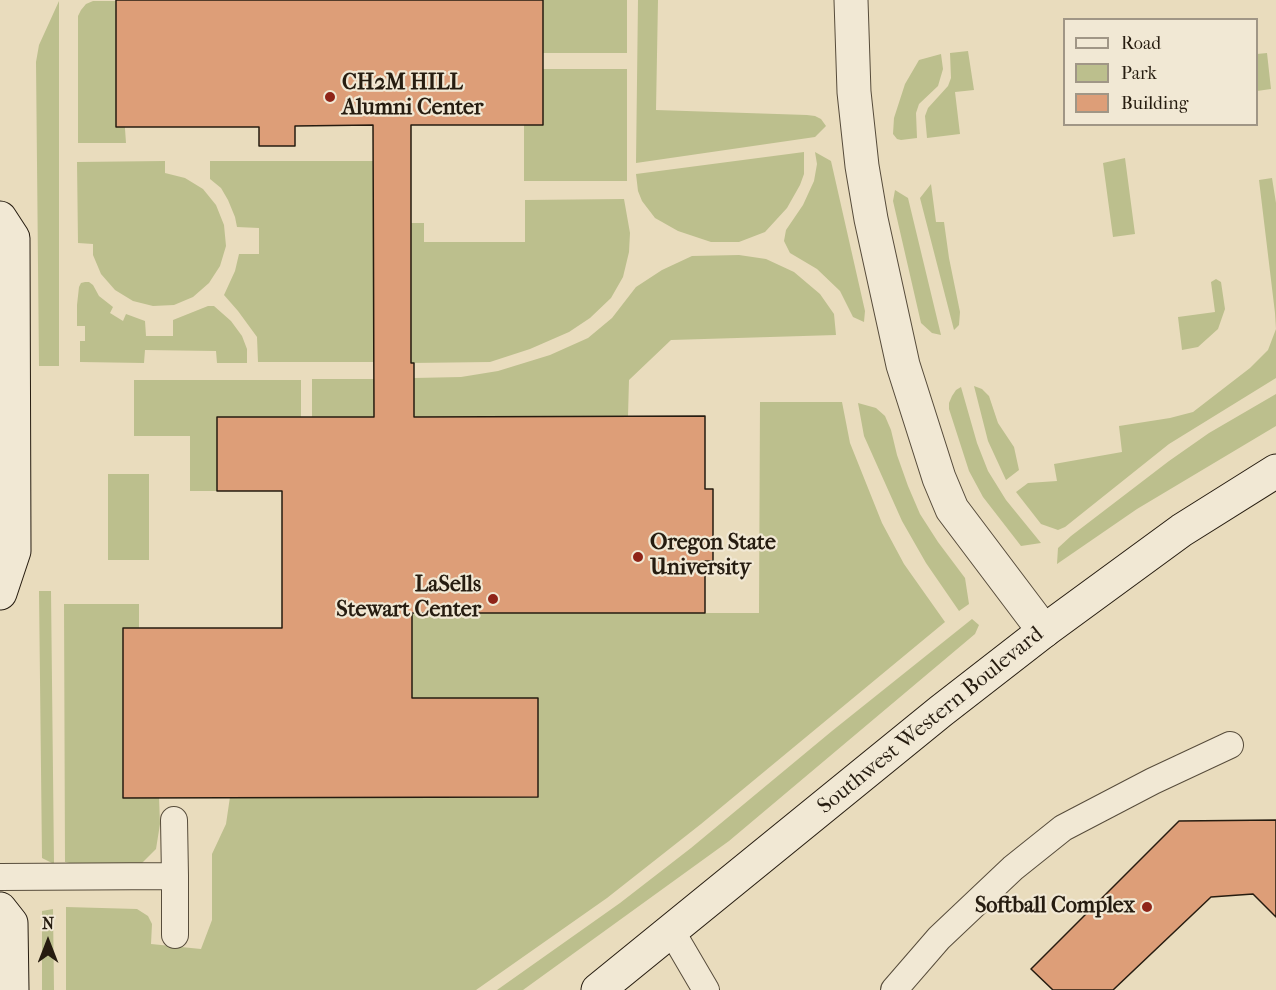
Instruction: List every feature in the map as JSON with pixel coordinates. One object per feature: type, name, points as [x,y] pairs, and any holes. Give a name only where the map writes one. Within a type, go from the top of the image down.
[{"type":"street","points":[[851,0],[854,92],[862,166],[871,219],[903,365],[939,478],[952,509],[1044,631]]},
{"type":"street","points":[[0,218],[13,237],[14,551],[0,593]]},
{"type":"street","name":"Southwest Western Boulevard","points":[[598,990],[931,719],[1044,631],[1182,530],[1276,471]]},
{"type":"street","points":[[0,909],[11,923],[12,990]]},
{"type":"lane","points":[[894,990],[939,938],[1013,868],[1063,828],[1153,781],[1230,745]]},
{"type":"lane","points":[[174,820],[175,935]]},
{"type":"lane","points":[[0,877],[175,876]]},
{"type":"lane","points":[[672,932],[706,990]]},
{"type":"green space","points":[[543,0],[627,0],[627,53],[543,53]]},
{"type":"green space","points":[[638,0],[658,0],[656,110],[807,115],[821,119],[826,126],[815,137],[636,163]]},
{"type":"green space","points":[[59,1],[59,366],[39,366],[36,62],[39,45]]},
{"type":"green space","points":[[93,1],[116,1],[126,143],[78,143],[78,16],[86,4]]},
{"type":"green space","points":[[968,51],[974,90],[955,92],[960,134],[927,138],[925,116],[928,108],[948,86],[951,78],[950,53]]},
{"type":"green space","points":[[1267,53],[1271,89],[1258,91],[1258,54]]},
{"type":"green space","points":[[941,54],[943,69],[938,86],[919,104],[916,113],[917,138],[897,139],[893,134],[894,118],[905,84],[919,60]]},
{"type":"green space","points":[[543,69],[627,69],[627,181],[524,181],[524,125],[543,125]]},
{"type":"green space","points":[[804,152],[804,174],[787,208],[765,232],[739,242],[711,242],[678,231],[655,218],[642,201],[638,191],[636,174]]},
{"type":"green space","points":[[815,152],[831,161],[865,311],[864,322],[853,317],[840,291],[817,269],[790,253],[784,241],[786,230],[803,205],[814,181],[817,164]]},
{"type":"green space","points":[[1125,158],[1135,234],[1113,237],[1103,163]]},
{"type":"green space","points":[[165,161],[165,173],[185,178],[203,189],[216,205],[224,225],[226,246],[220,266],[209,283],[193,297],[174,305],[153,306],[133,301],[115,290],[101,274],[93,255],[93,244],[78,243],[77,162]]},
{"type":"green space","points":[[210,161],[373,161],[374,362],[258,362],[257,337],[224,295],[235,271],[239,254],[259,254],[259,228],[237,227],[228,200],[221,188],[210,179]]},
{"type":"green space","points":[[1272,178],[1276,203],[1276,329],[1259,180]]},
{"type":"green space","points":[[931,184],[936,222],[944,222],[960,312],[959,325],[954,330],[920,198]]},
{"type":"green space","points":[[895,190],[908,198],[941,335],[932,333],[921,323],[893,201]]},
{"type":"green space","points":[[624,199],[630,233],[629,252],[623,277],[611,298],[590,318],[569,332],[530,349],[490,362],[411,363],[411,223],[424,223],[424,242],[525,242],[525,200]]},
{"type":"green space","points":[[739,255],[766,259],[794,272],[820,294],[834,314],[836,335],[671,340],[629,380],[628,416],[414,417],[414,378],[461,377],[498,371],[550,355],[588,338],[612,318],[636,287],[662,270],[692,256]]},
{"type":"green space","points":[[1216,279],[1221,282],[1225,309],[1218,329],[1198,347],[1182,350],[1178,317],[1215,312],[1211,282]]},
{"type":"green space","points":[[85,282],[93,285],[99,296],[113,307],[110,313],[123,321],[126,314],[145,321],[146,336],[173,336],[173,320],[208,306],[214,306],[231,321],[242,336],[247,349],[247,363],[217,363],[216,351],[145,350],[144,363],[80,362],[80,341],[85,341],[85,326],[77,326],[77,305],[79,287]]},
{"type":"green space","points":[[1276,329],[1276,378],[1169,444],[1065,527],[1058,530],[1041,524],[1016,492],[1028,483],[1057,481],[1054,464],[1122,452],[1119,426],[1193,412],[1250,368],[1268,350]]},
{"type":"green space","points":[[312,379],[374,379],[374,417],[312,417]]},
{"type":"green space","points":[[134,380],[301,380],[301,417],[217,417],[217,491],[190,491],[190,436],[134,436]]},
{"type":"green space","points":[[974,386],[982,389],[989,396],[998,423],[1014,447],[1019,470],[1006,480],[988,441]]},
{"type":"green space","points":[[961,387],[977,443],[988,471],[1006,500],[1041,543],[1021,546],[983,497],[969,471],[949,409],[952,396]]},
{"type":"green space","points":[[1276,394],[1276,426],[1137,509],[1057,564],[1058,548],[1071,536],[1209,433]]},
{"type":"green space","points":[[760,402],[842,402],[850,443],[882,523],[904,564],[945,622],[701,824],[607,898],[476,990],[66,990],[66,907],[137,909],[148,916],[152,924],[151,944],[201,949],[212,920],[212,854],[226,824],[230,797],[538,797],[538,698],[412,698],[412,613],[759,613]]},
{"type":"green space","points":[[858,403],[876,408],[885,416],[908,486],[920,514],[965,578],[969,604],[959,611],[926,563],[902,521],[864,436]]},
{"type":"green space","points":[[108,474],[149,474],[149,560],[108,560]]},
{"type":"green space","points":[[39,591],[51,591],[54,864],[42,858]]},
{"type":"green space","points":[[64,604],[139,604],[139,628],[159,797],[160,824],[156,849],[139,866],[87,867],[65,862]]},
{"type":"green space","points":[[972,619],[979,625],[975,634],[729,841],[523,990],[497,990],[620,903],[691,848]]},
{"type":"green space","points":[[53,909],[54,990],[42,990],[42,911]]},
{"type":"building","name":"LaSells Stewart Center","points":[[116,0],[543,0],[543,125],[411,125],[411,363],[414,363],[414,417],[705,416],[705,489],[713,489],[713,561],[705,561],[705,613],[412,613],[412,698],[538,698],[538,797],[123,798],[123,628],[282,628],[282,491],[217,491],[217,417],[374,417],[373,125],[295,126],[295,146],[259,146],[259,127],[116,127]]},
{"type":"building","name":"Softball Complex","points":[[1276,820],[1276,917],[1253,894],[1211,897],[1113,990],[1053,990],[1031,969],[1179,821]]},
{"type":"place","name":"CH2M HILL Alumni Center","points":[[330,97]]},
{"type":"place","name":"Oregon State University","points":[[638,557]]},
{"type":"place","name":"LaSells Stewart Center","points":[[493,599]]},
{"type":"place","name":"Softball Complex","points":[[1147,907]]}]
